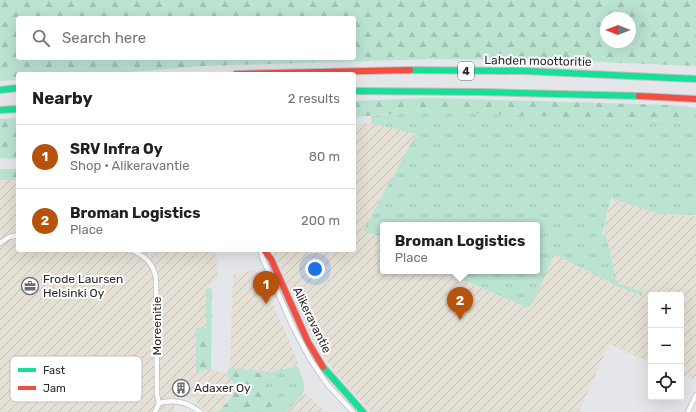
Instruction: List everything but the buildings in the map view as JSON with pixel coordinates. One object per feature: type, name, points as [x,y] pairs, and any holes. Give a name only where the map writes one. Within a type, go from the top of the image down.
[{"type":"main road","name":"Lahden moottoritie","points":[[334,72],[431,70],[581,72],[696,79]]},
{"type":"main road","points":[[0,90],[16,88]]},
{"type":"main road","name":"4","points":[[356,92],[428,90],[580,93],[696,99]]},
{"type":"main road","points":[[0,110],[16,109]]},
{"type":"main road","name":"Alikeravantie","points":[[266,252],[271,259],[300,327],[324,368],[363,412]]},
{"type":"street","points":[[0,243],[9,237],[16,235]]},
{"type":"street","name":"Moreenitie","points":[[136,252],[144,256],[150,262],[156,278],[157,395],[159,403]]},
{"type":"street","name":"Alikeravantie","points":[[261,252],[262,257],[301,345],[327,384],[353,412]]},
{"type":"street","points":[[688,412],[696,395]]},
{"type":"street","points":[[155,412],[159,403],[182,402],[193,406],[200,412]]},
{"type":"shaded area","points":[[371,123],[416,133],[364,230],[380,236],[380,274],[450,274],[528,308],[536,297],[553,254],[617,286],[642,296],[643,292],[617,283],[606,236],[602,234],[612,198],[659,214],[696,216],[696,376],[692,379],[684,376],[684,292],[648,292],[648,362],[609,344],[579,412],[371,412],[332,369],[313,339],[273,252],[356,252],[356,124]]},
{"type":"shaded area","points":[[0,180],[16,180],[16,252],[215,252],[218,276],[206,289],[206,328],[197,328],[196,372],[211,369],[226,374],[237,386],[235,393],[218,412],[207,412],[197,403],[195,397],[170,397],[176,412],[0,412]]},
{"type":"shaded area","points":[[253,270],[259,273],[298,362],[297,365],[271,372],[230,368],[233,275]]},
{"type":"shaded area","points":[[304,392],[326,412],[286,412]]},
{"type":"green space","points":[[0,0],[696,0],[696,66],[581,61],[434,59],[201,66],[132,72],[16,72],[16,80],[0,81]]},
{"type":"green space","points":[[429,98],[671,105],[696,108],[696,122],[424,111],[356,117],[356,101]]},
{"type":"green space","points":[[424,111],[696,122],[696,215],[659,214],[611,198],[602,234],[606,236],[617,283],[643,292],[642,296],[617,286],[554,254],[536,297],[528,308],[450,274],[540,274],[540,222],[380,222],[380,236],[363,231],[416,134],[371,123],[371,116]]},
{"type":"green space","points":[[16,118],[16,159],[0,158],[0,119]]},
{"type":"green space","points":[[0,169],[16,169],[16,180],[0,180]]},
{"type":"green space","points":[[212,288],[211,369],[196,372],[196,328],[206,328],[206,289]]},
{"type":"green space","points":[[297,366],[303,381],[304,391],[298,400],[286,412],[272,412],[266,374],[229,369],[271,372]]},
{"type":"green space","points":[[229,369],[266,374],[272,412],[218,412],[232,397],[236,390],[237,386],[226,374]]},
{"type":"traffic: fast","points":[[410,70],[524,71],[696,79]]},
{"type":"traffic: fast","points":[[0,90],[16,88]]},
{"type":"traffic: fast","points":[[356,91],[482,92],[639,96]]},
{"type":"traffic: fast","points":[[0,110],[16,109]]},
{"type":"traffic: fast","points":[[323,367],[363,412]]},
{"type":"traffic: jam","points":[[323,72],[410,70]]},
{"type":"traffic: jam","points":[[639,96],[696,99]]},
{"type":"traffic: jam","points":[[266,252],[271,259],[308,342],[323,367]]},
{"type":"place","name":"Frode Laursen Helsinki Oy","points":[[30,286]]},
{"type":"place","name":"SRV Infra Oy","points":[[266,304]]},
{"type":"place","name":"Broman Logistics","points":[[460,320]]},
{"type":"place","name":"Adaxer Oy","points":[[181,388]]}]
